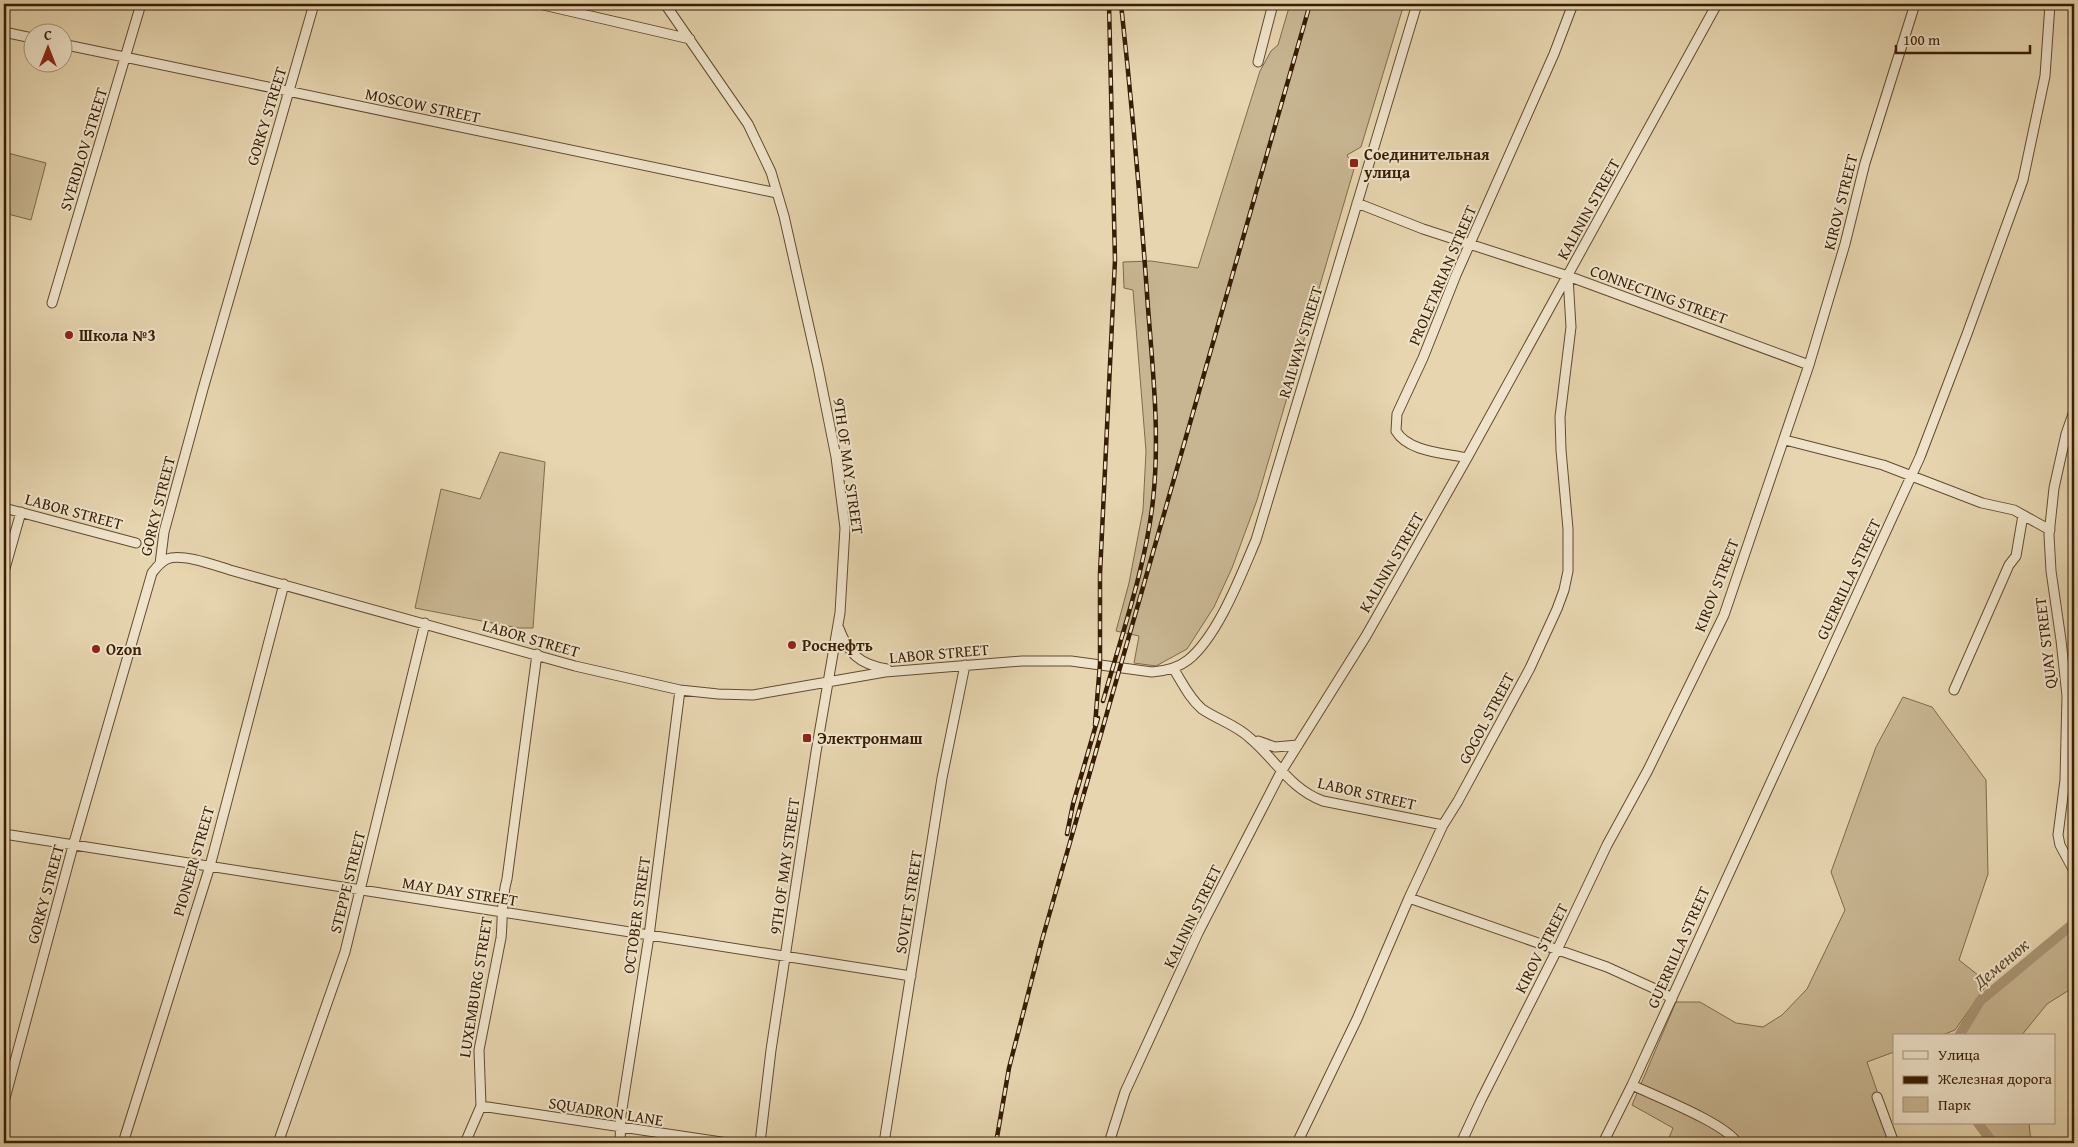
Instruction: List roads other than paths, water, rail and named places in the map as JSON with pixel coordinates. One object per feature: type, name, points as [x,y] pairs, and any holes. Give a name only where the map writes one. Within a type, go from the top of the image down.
[{"type":"street","name":"SVERDLOV STREET","points":[[52,303],[141,4]]},
{"type":"street","name":"GORKY STREET","points":[[4,1102],[73,846],[152,573],[160,564],[164,532],[198,408],[314,4]]},
{"type":"street","points":[[539,4],[690,39]]},
{"type":"street","name":"9TH OF MAY STREET","points":[[665,4],[748,124],[762,150],[784,216],[818,367],[844,509],[846,544],[838,626],[830,681],[816,752],[771,1050],[760,1143]]},
{"type":"street","points":[[1258,62],[1273,4]]},
{"type":"street","name":"RAILWAY STREET","points":[[1173,668],[1187,661],[1206,640],[1231,594],[1256,540],[1417,4]]},
{"type":"street","name":"PROLETARIAN STREET","points":[[1467,458],[1410,444],[1399,436],[1395,423],[1397,414],[1554,54],[1573,4]]},
{"type":"street","name":"KALININ STREET","points":[[1109,1143],[1125,1092],[1198,933],[1281,772],[1366,636],[1467,458],[1717,4]]},
{"type":"street","name":"KIROV STREET","points":[[1461,1143],[1607,845],[1648,770],[1724,614],[1785,440],[1846,244],[1865,163],[1915,4]]},
{"type":"street","name":"GUERRILLA STREET","points":[[1603,1143],[1672,999],[1911,476],[1968,334],[2024,180],[2045,76],[2050,4]]},
{"type":"street","points":[[4,32],[22,36]]},
{"type":"street","name":"MOSCOW STREET","points":[[72,46],[289,93],[777,193]]},
{"type":"street","name":"CONNECTING STREET","points":[[1358,203],[1423,229],[1568,276],[1808,364]]},
{"type":"street","name":"GOGOL STREET","points":[[1297,1143],[1357,1019],[1443,825],[1458,802],[1530,668],[1558,609],[1564,590],[1568,570],[1568,529],[1560,450],[1560,416],[1571,327],[1568,276]]},
{"type":"street","name":"QUAY STREET","points":[[2074,411],[2066,434],[2054,488],[2050,530],[2050,562],[2067,696],[2065,780],[2058,835],[2060,845],[2074,870]]},
{"type":"street","points":[[1785,440],[1884,465],[1982,503],[2000,505],[2050,530]]},
{"type":"street","name":"LABOR STREET","points":[[4,508],[136,543]]},
{"type":"street","points":[[4,572],[20,512]]},
{"type":"street","points":[[1954,690],[2009,565],[2016,556],[2023,515]]},
{"type":"street","name":"LABOR STREET","points":[[160,564],[166,559],[190,560],[618,676],[680,690],[718,694],[753,695],[897,671],[964,665],[1048,661],[1088,663],[1152,672],[1173,668],[1190,697],[1202,708],[1250,737],[1262,748],[1281,772],[1310,797],[1323,802],[1443,825]]},
{"type":"street","name":"PIONEER STREET","points":[[124,1143],[210,866],[284,584]]},
{"type":"street","name":"STEPPE STREET","points":[[278,1143],[345,952],[425,623]]},
{"type":"street","points":[[838,626],[844,642],[853,655],[866,663],[897,671]]},
{"type":"street","name":"LUXEMBURG STREET","points":[[465,1143],[481,1106],[479,1050],[501,938],[502,902],[507,879],[537,654]]},
{"type":"street","name":"SOVIET STREET","points":[[884,1143],[942,778],[964,665]]},
{"type":"street","name":"OCTOBER STREET","points":[[620,1143],[623,1105],[649,936],[680,690]]},
{"type":"street","points":[[1250,737],[1275,747],[1298,744]]},
{"type":"street","name":"MAY DAY STREET","points":[[4,834],[912,976]]},
{"type":"street","points":[[1409,898],[1558,948],[1607,967],[1672,999]]},
{"type":"street","points":[[1632,1085],[1703,1118],[1733,1137],[1737,1143]]},
{"type":"street","points":[[1876,1097],[1894,1143]]},
{"type":"street","name":"SQUADRON LANE","points":[[481,1106],[728,1143]]},
{"type":"waterway","name":"Деменюк","points":[[1960,1034],[1980,1001],[2074,923]]},
{"type":"waterway","name":"Деменюк","points":[[1979,1124],[1993,1143]]},
{"type":"railway","points":[[1095,725],[1100,664],[1100,574],[1115,260],[1109,4]]},
{"type":"railway","points":[[1103,701],[1145,550],[1153,500],[1156,452],[1154,380],[1133,118],[1121,4]]},
{"type":"railway","points":[[996,1143],[1009,1068],[1042,940],[1310,4]]},
{"type":"railway","points":[[1067,834],[1073,804],[1098,718]]},
{"type":"place","name":"Соединительная улица","points":[[1354,163]]},
{"type":"place","name":"Школа №3","points":[[69,335]]},
{"type":"place","name":"Роснефть","points":[[792,645]]},
{"type":"place","name":"Ozon","points":[[96,649]]},
{"type":"place","name":"Электронмаш","points":[[807,738]]}]
